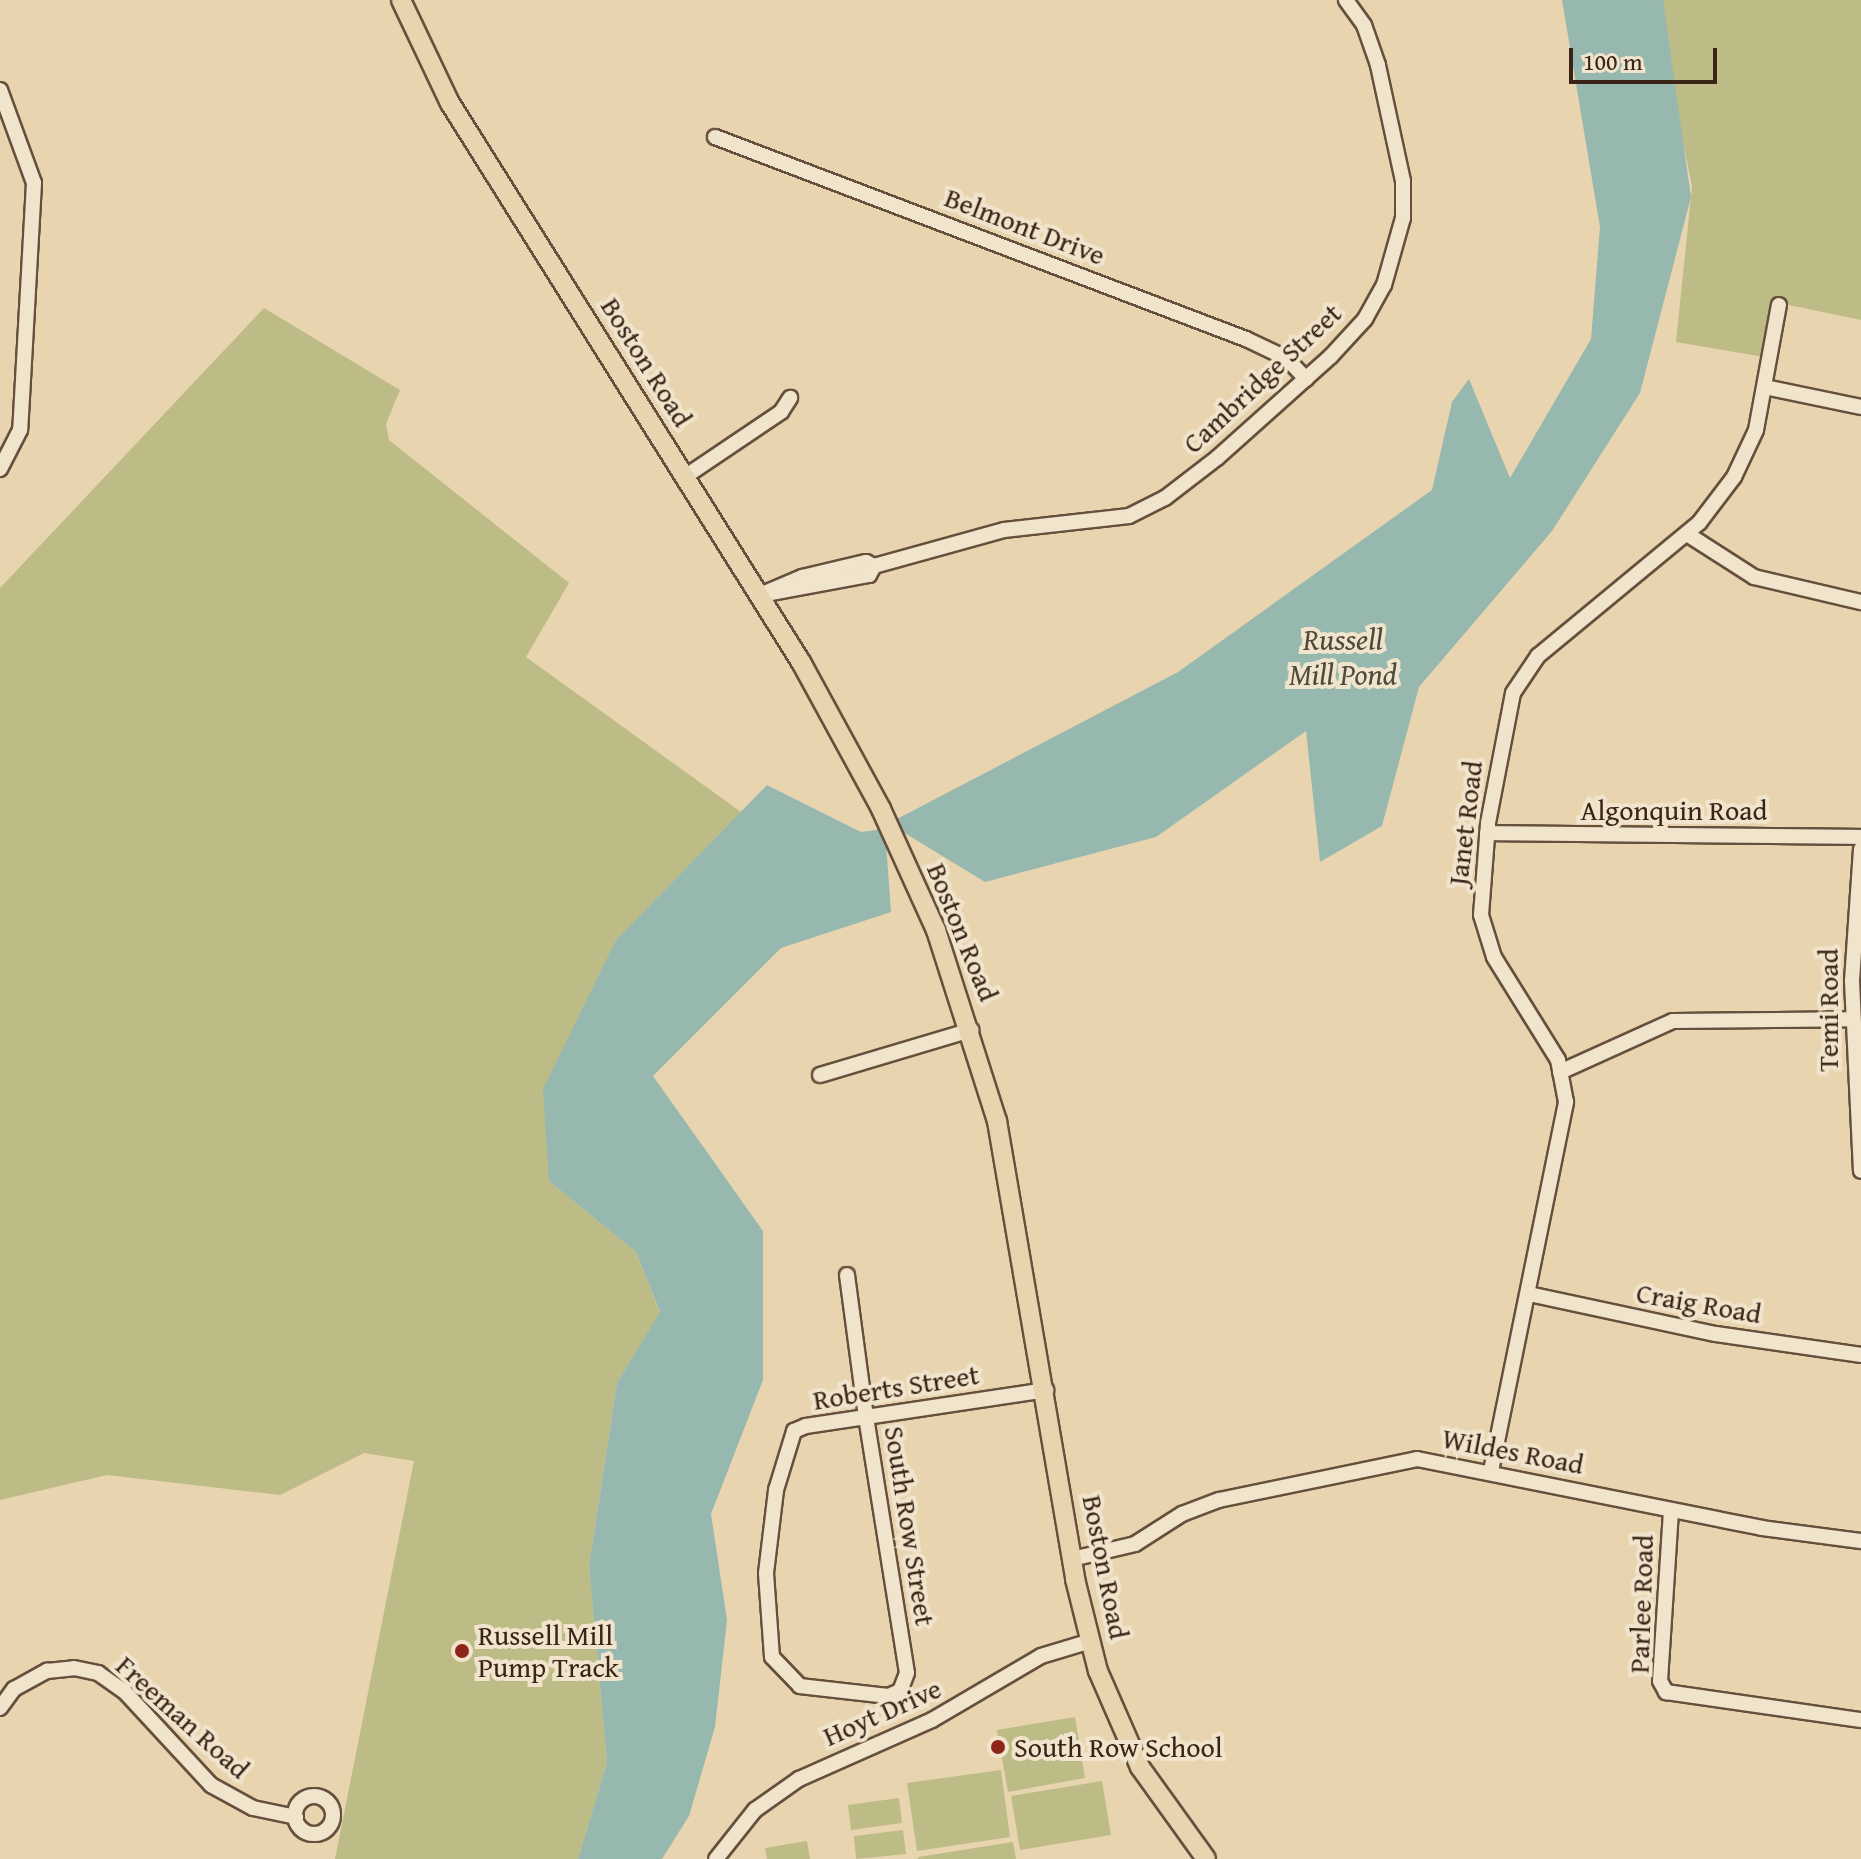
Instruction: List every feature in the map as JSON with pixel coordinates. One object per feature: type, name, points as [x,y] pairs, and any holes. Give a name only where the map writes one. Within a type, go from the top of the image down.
[{"type":"main road","name":"Boston Road","points":[[401,0],[453,107],[760,595],[847,742],[936,930],[971,1030],[1016,1213],[1072,1559],[1091,1641],[1122,1733],[1206,1859]]},
{"type":"street","name":"Cambridge Street","points":[[760,595],[772,586],[802,577],[866,562],[874,566],[1004,530],[1129,516],[1165,498],[1207,466],[1306,379],[1365,319],[1384,285],[1403,218],[1403,181],[1378,65],[1364,25],[1346,0]]},
{"type":"street","points":[[0,90],[34,183],[20,430],[0,469]]},
{"type":"street","name":"Belmont Drive","points":[[715,137],[1246,339],[1286,358],[1306,379]]},
{"type":"street","name":"Janet Road","points":[[1491,1471],[1562,1141],[1566,1102],[1560,1072],[1494,957],[1485,929],[1480,888],[1513,693],[1538,656],[1687,534],[1734,477],[1756,430],[1779,305]]},
{"type":"street","points":[[1765,387],[1861,407]]},
{"type":"street","points":[[686,476],[781,412],[790,398]]},
{"type":"street","points":[[1687,534],[1754,577],[1861,602]]},
{"type":"street","name":"Algonquin Road","points":[[1487,833],[1861,837]]},
{"type":"street","name":"Temi Road","points":[[1861,849],[1852,1019],[1861,1171]]},
{"type":"street","points":[[1560,1072],[1673,1021],[1852,1019]]},
{"type":"street","points":[[820,1075],[971,1030]]},
{"type":"street","name":"South Row Street","points":[[847,1275],[907,1673],[902,1688]]},
{"type":"street","name":"Craig Road","points":[[1529,1294],[1716,1334],[1861,1355]]},
{"type":"street","name":"Roberts Street","points":[[902,1688],[888,1696],[818,1692],[800,1686],[772,1657],[766,1573],[788,1440],[806,1426],[1046,1390]]},
{"type":"street","name":"Wildes Road","points":[[1072,1559],[1135,1544],[1182,1514],[1219,1500],[1417,1459],[1491,1471],[1671,1511],[1861,1541]]},
{"type":"street","name":"Parlee Road","points":[[1671,1511],[1660,1681],[1666,1692],[1861,1720]]},
{"type":"street","name":"Hoyt Drive","points":[[716,1859],[755,1810],[799,1779],[945,1713],[1041,1656],[1091,1641]]},
{"type":"street","name":"Freeman Road","points":[[0,1708],[14,1689],[47,1671],[74,1668],[98,1673],[125,1692],[211,1785],[253,1808],[296,1817]]},
{"type":"shaded area","points":[[1655,0],[1861,0],[1861,320],[1775,302],[1764,357],[1676,342],[1692,187]]},
{"type":"shaded area","points":[[264,308],[400,390],[386,424],[389,440],[569,583],[526,657],[741,812],[616,940],[549,1181],[636,1252],[660,1313],[617,1383],[589,1566],[607,1762],[578,1859],[335,1859],[414,1461],[364,1453],[280,1495],[107,1475],[0,1500],[0,588]]},
{"type":"shaded area","points":[[1075,1717],[1085,1778],[1008,1792],[997,1730]]},
{"type":"shaded area","points":[[1001,1770],[1010,1837],[917,1851],[907,1783]]},
{"type":"shaded area","points":[[1102,1781],[1111,1835],[1020,1850],[1011,1796]]},
{"type":"shaded area","points":[[899,1798],[902,1823],[851,1830],[848,1805]]},
{"type":"shaded area","points":[[903,1830],[906,1854],[856,1859],[854,1836]]},
{"type":"shaded area","points":[[807,1841],[810,1859],[767,1859],[765,1848]]},
{"type":"shaded area","points":[[1013,1842],[1016,1859],[918,1859],[918,1857]]},
{"type":"water","name":"Russell Mill Pond","points":[[1562,0],[1663,0],[1691,197],[1640,393],[1552,531],[1419,687],[1382,826],[1320,862],[1306,731],[1156,837],[985,882],[903,832],[886,843],[891,912],[781,948],[653,1076],[763,1231],[763,1380],[711,1514],[727,1620],[715,1727],[689,1816],[662,1859],[578,1859],[607,1762],[589,1566],[617,1383],[660,1312],[636,1252],[549,1181],[543,1089],[616,940],[767,785],[861,832],[876,830],[1178,672],[1432,490],[1452,402],[1469,379],[1510,478],[1591,339],[1600,227]]},
{"type":"place","name":"Russell Mill Pump Track","points":[[462,1651]]},
{"type":"place","name":"South Row School","points":[[998,1747]]}]
